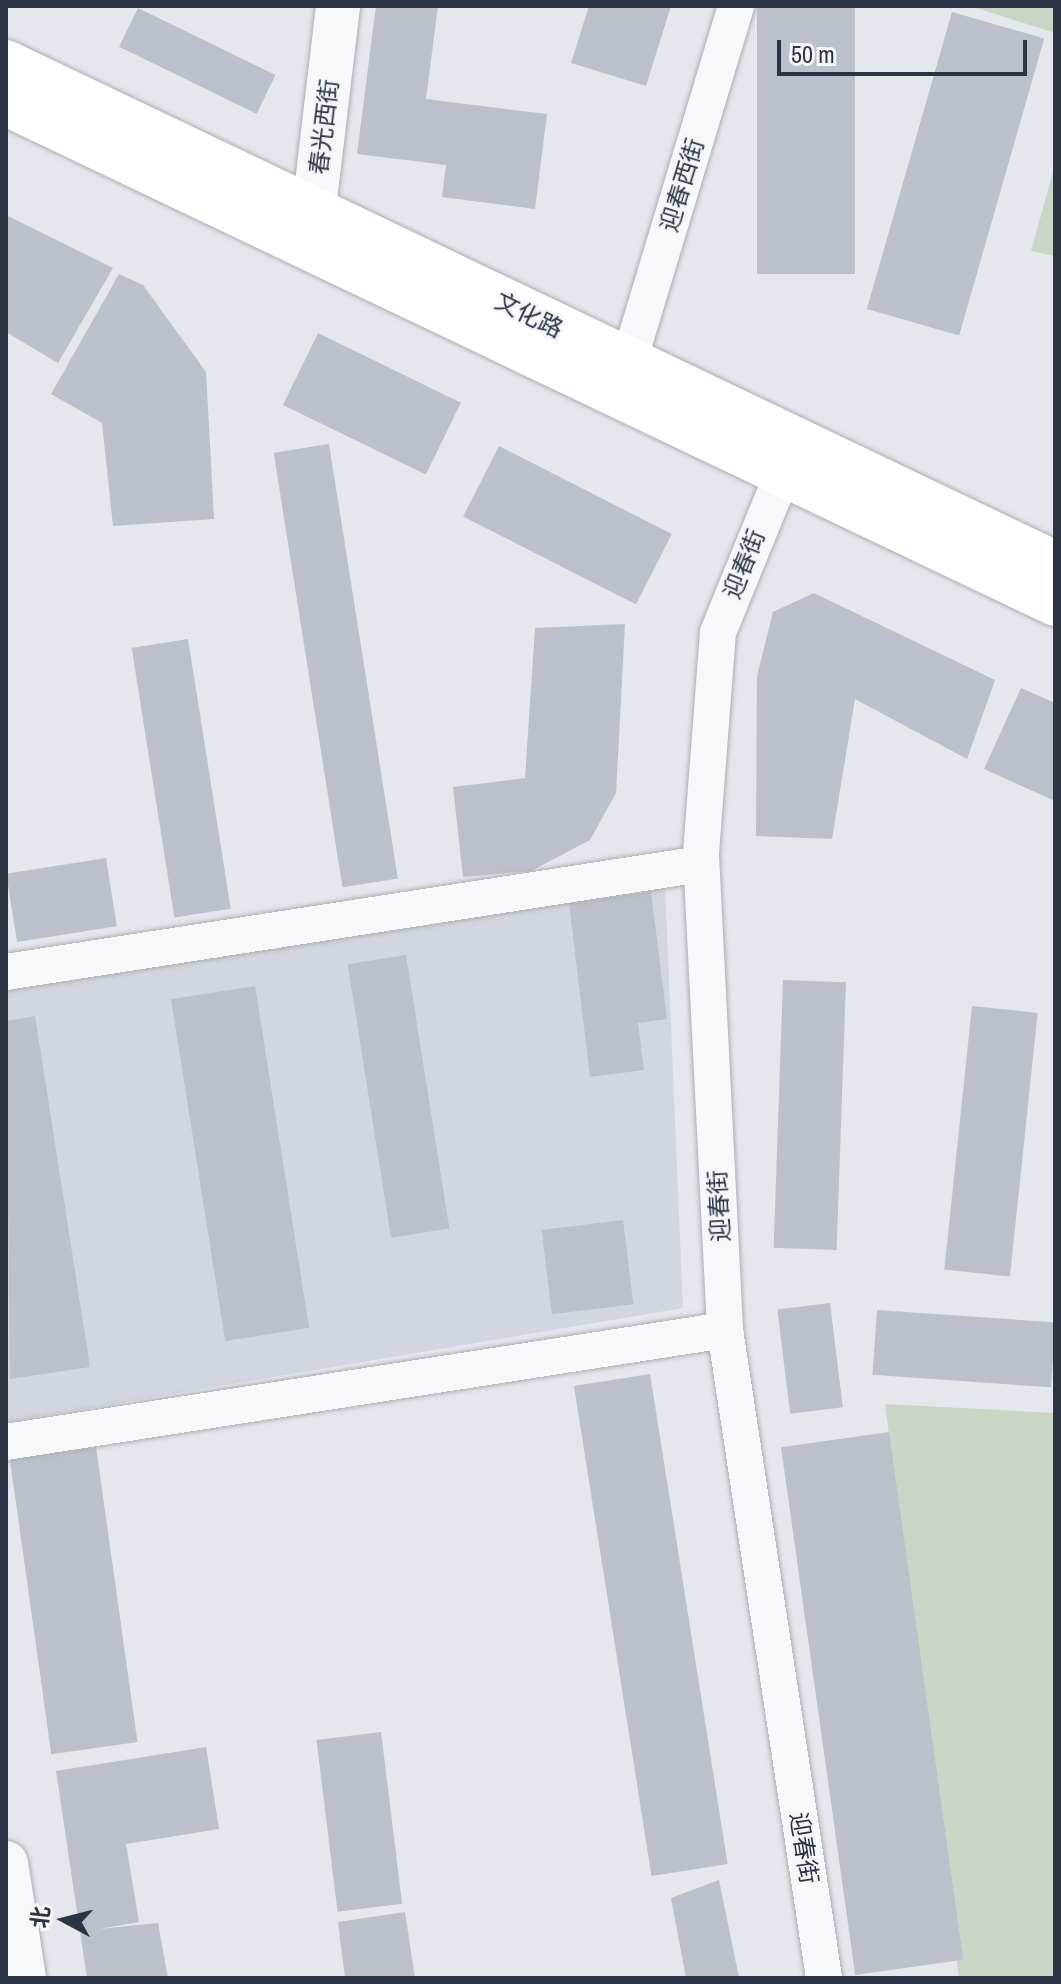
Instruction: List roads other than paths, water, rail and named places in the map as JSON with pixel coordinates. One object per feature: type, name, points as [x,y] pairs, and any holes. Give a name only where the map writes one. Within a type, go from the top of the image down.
[{"type":"main road","name":"文化路","points":[[6,62],[307,227],[788,460],[1055,604]]},
{"type":"main road","name":"文化路","points":[[6,104],[307,227],[628,364],[788,460],[1055,563]]},
{"type":"street","name":"春光西街","points":[[307,227],[338,6]]},
{"type":"street","name":"迎春西街","points":[[628,364],[736,6]]},
{"type":"street","name":"迎春街","points":[[788,460],[718,632],[701,864],[725,1330],[824,1978]]},
{"type":"street","points":[[6,972],[701,864]]},
{"type":"street","points":[[6,1442],[725,1330]]},
{"type":"street","points":[[6,1863],[24,1978]]}]
